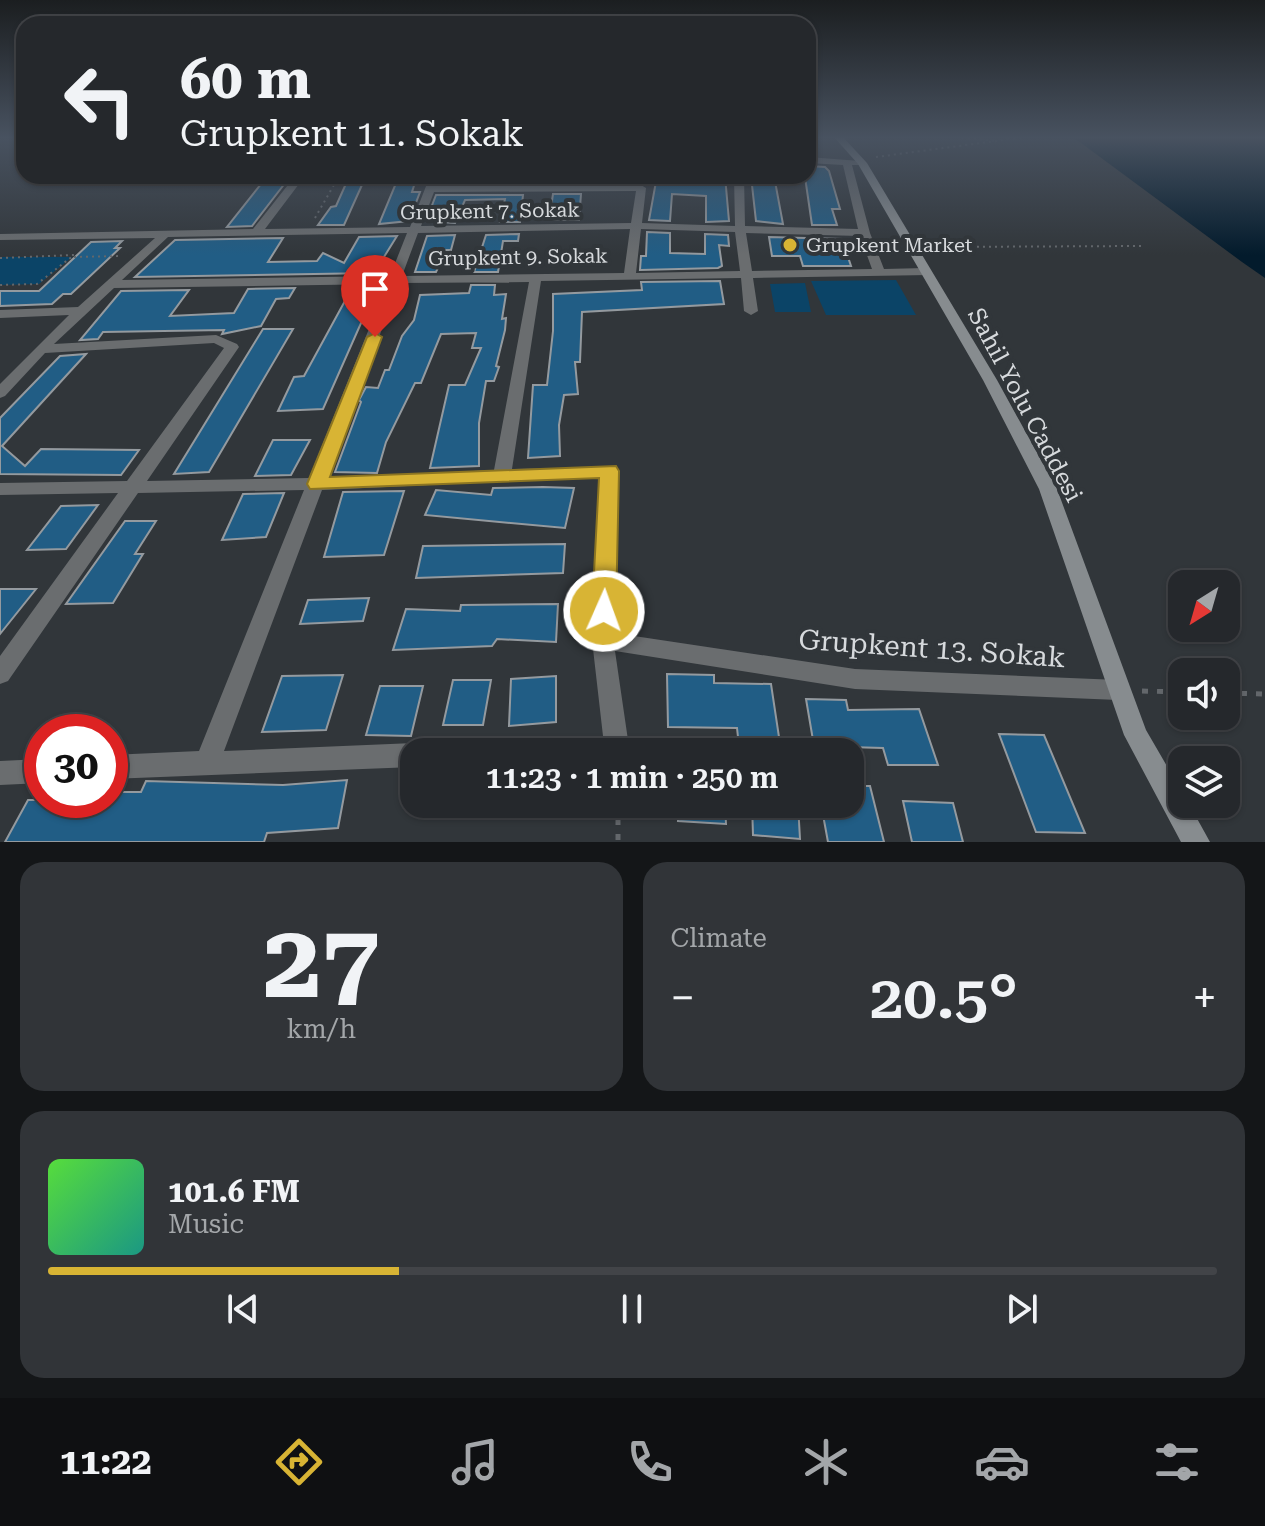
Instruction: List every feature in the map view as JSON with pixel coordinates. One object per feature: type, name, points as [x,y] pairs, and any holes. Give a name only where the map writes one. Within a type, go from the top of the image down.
[{"type":"street","points":[[858,176],[864,233],[879,272]]},
{"type":"street","name":"Sahil Yolu Caddesi","points":[[865,176],[990,380],[1048,489],[1136,735],[1196,842]]},
{"type":"street","points":[[256,233],[294,184]]},
{"type":"street","points":[[207,763],[433,184]]},
{"type":"street","points":[[475,184],[641,188],[630,276]]},
{"type":"street","points":[[739,184],[740,228],[751,311]]},
{"type":"street","name":"Grupkent 7. Sokak","points":[[0,237],[636,226],[864,233]]},
{"type":"street","points":[[0,393],[41,349],[165,234]]},
{"type":"street","name":"Grupkent 9. Sokak","points":[[111,284],[925,272]]},
{"type":"street","points":[[502,476],[536,277]]},
{"type":"street","points":[[0,314],[82,311]]},
{"type":"street","points":[[0,674],[232,347],[216,339],[41,349]]},
{"type":"street","points":[[0,489],[317,484],[609,471],[603,640],[616,738]]},
{"type":"street","name":"Grupkent 13. Sokak","points":[[603,640],[855,679],[1118,690]]},
{"type":"street","points":[[128,766],[400,756]]},
{"type":"street","points":[[0,773],[24,772]]},
{"type":"path","points":[[307,232],[334,184]]},
{"type":"path","points":[[912,248],[1141,246]]},
{"type":"path","points":[[0,258],[74,255],[37,284],[0,285]]},
{"type":"path","points":[[71,257],[142,256]]},
{"type":"path","points":[[1118,690],[1168,692]]},
{"type":"path","points":[[1240,693],[1265,694]]},
{"type":"path","points":[[618,818],[618,842]]},
{"type":"shaded area","points":[[1126,176],[1265,176],[1265,278]]},
{"type":"shaded area","points":[[0,257],[72,257],[39,284],[0,285]]},
{"type":"shaded area","points":[[896,280],[916,315],[826,315],[811,281]]},
{"type":"shaded area","points":[[805,283],[811,312],[775,312],[770,284]]},
{"type":"building","points":[[816,176],[831,176],[840,209],[832,209],[837,225],[812,225],[806,184],[816,184]]},
{"type":"building","points":[[261,184],[284,184],[252,226],[227,227]]},
{"type":"building","points":[[346,184],[362,184],[344,225],[318,225],[331,207],[336,206]]},
{"type":"building","points":[[396,184],[414,184],[412,192],[420,192],[409,221],[379,224]]},
{"type":"building","points":[[656,184],[726,184],[729,221],[706,222],[706,196],[672,194],[670,221],[649,220]]},
{"type":"building","points":[[752,184],[776,184],[783,224],[756,221]]},
{"type":"building","points":[[553,194],[581,194],[579,220],[549,220]]},
{"type":"building","points":[[436,195],[523,195],[520,222],[500,222],[505,199],[465,200],[455,223],[426,221]]},
{"type":"building","points":[[647,232],[670,233],[670,253],[705,254],[705,234],[728,235],[729,246],[719,245],[722,266],[718,268],[640,270],[641,256],[646,256]]},
{"type":"building","points":[[519,234],[518,241],[503,241],[498,272],[474,272],[486,235]]},
{"type":"building","points":[[455,235],[451,250],[446,250],[436,272],[415,272],[427,236]]},
{"type":"building","points":[[397,236],[374,273],[135,277],[175,240],[283,238],[268,262],[317,261],[323,253],[344,263],[359,237]]},
{"type":"building","points":[[769,237],[842,239],[851,266],[803,266],[800,256],[772,256]]},
{"type":"building","points":[[122,241],[115,248],[120,248],[71,294],[63,294],[52,304],[0,306],[0,291],[39,291],[91,242]]},
{"type":"building","points":[[720,281],[724,304],[582,312],[580,362],[575,362],[578,394],[564,395],[559,425],[560,456],[528,458],[533,385],[547,385],[553,331],[553,294],[642,290],[641,282]]},
{"type":"building","points":[[471,285],[495,285],[494,295],[506,294],[502,319],[506,318],[505,330],[496,366],[499,367],[494,381],[486,381],[479,423],[479,466],[430,468],[449,385],[465,385],[481,348],[472,348],[476,333],[441,334],[421,383],[415,383],[386,442],[377,473],[335,472],[361,402],[359,400],[366,387],[378,388],[385,370],[389,370],[402,336],[414,320],[420,295],[469,293]]},
{"type":"building","points":[[377,287],[323,409],[278,411],[294,377],[304,376],[352,288]]},
{"type":"building","points":[[295,288],[289,298],[276,299],[261,326],[222,334],[224,330],[103,332],[98,339],[80,340],[121,291],[189,290],[170,316],[234,313],[248,289]]},
{"type":"building","points":[[263,329],[293,329],[209,472],[174,474]]},
{"type":"building","points":[[86,354],[2,446],[25,466],[41,449],[139,450],[121,475],[0,474],[0,418],[60,356]]},
{"type":"building","points":[[273,440],[310,440],[291,475],[255,476]]},
{"type":"building","points":[[493,488],[574,488],[565,528],[425,515],[436,490],[491,495]]},
{"type":"building","points":[[404,491],[384,555],[324,557],[343,492]]},
{"type":"building","points":[[284,493],[266,537],[222,540],[243,494]]},
{"type":"building","points":[[98,505],[66,549],[27,550],[61,506]]},
{"type":"building","points":[[125,521],[156,521],[135,554],[143,554],[113,603],[66,604]]},
{"type":"building","points":[[565,544],[563,573],[416,578],[423,546]]},
{"type":"building","points":[[0,589],[36,589],[0,634]]},
{"type":"building","points":[[369,598],[363,621],[300,624],[308,600]]},
{"type":"building","points":[[558,604],[556,642],[497,639],[492,646],[393,650],[406,609],[460,611],[461,605]]},
{"type":"building","points":[[667,674],[714,675],[714,683],[771,684],[779,737],[738,737],[737,728],[668,727]]},
{"type":"building","points":[[343,675],[326,730],[262,732],[282,676]]},
{"type":"building","points":[[556,676],[556,722],[509,726],[511,679]]},
{"type":"building","points":[[453,680],[491,680],[483,725],[443,725]]},
{"type":"building","points":[[380,686],[423,686],[411,736],[366,735]]},
{"type":"building","points":[[806,699],[846,700],[848,710],[919,709],[938,765],[888,765],[883,748],[864,747],[864,738],[813,738]]},
{"type":"building","points":[[999,734],[1044,735],[1085,833],[1036,832]]},
{"type":"building","points":[[347,780],[338,828],[267,833],[264,842],[5,842],[24,807],[24,818],[128,818],[128,792],[141,792],[146,781],[283,785]]},
{"type":"building","points":[[864,786],[870,786],[884,842],[828,842],[824,818],[864,818]]},
{"type":"building","points":[[903,801],[953,803],[963,842],[912,842]]},
{"type":"building","points":[[678,818],[726,818],[726,824],[678,821]]},
{"type":"building","points":[[752,818],[799,818],[800,839],[753,835]]},
{"type":"place","name":"Grupkent Market","points":[[790,245]]},
{"type":"route","points":[[375,337],[317,484],[609,471],[604,611]]}]
